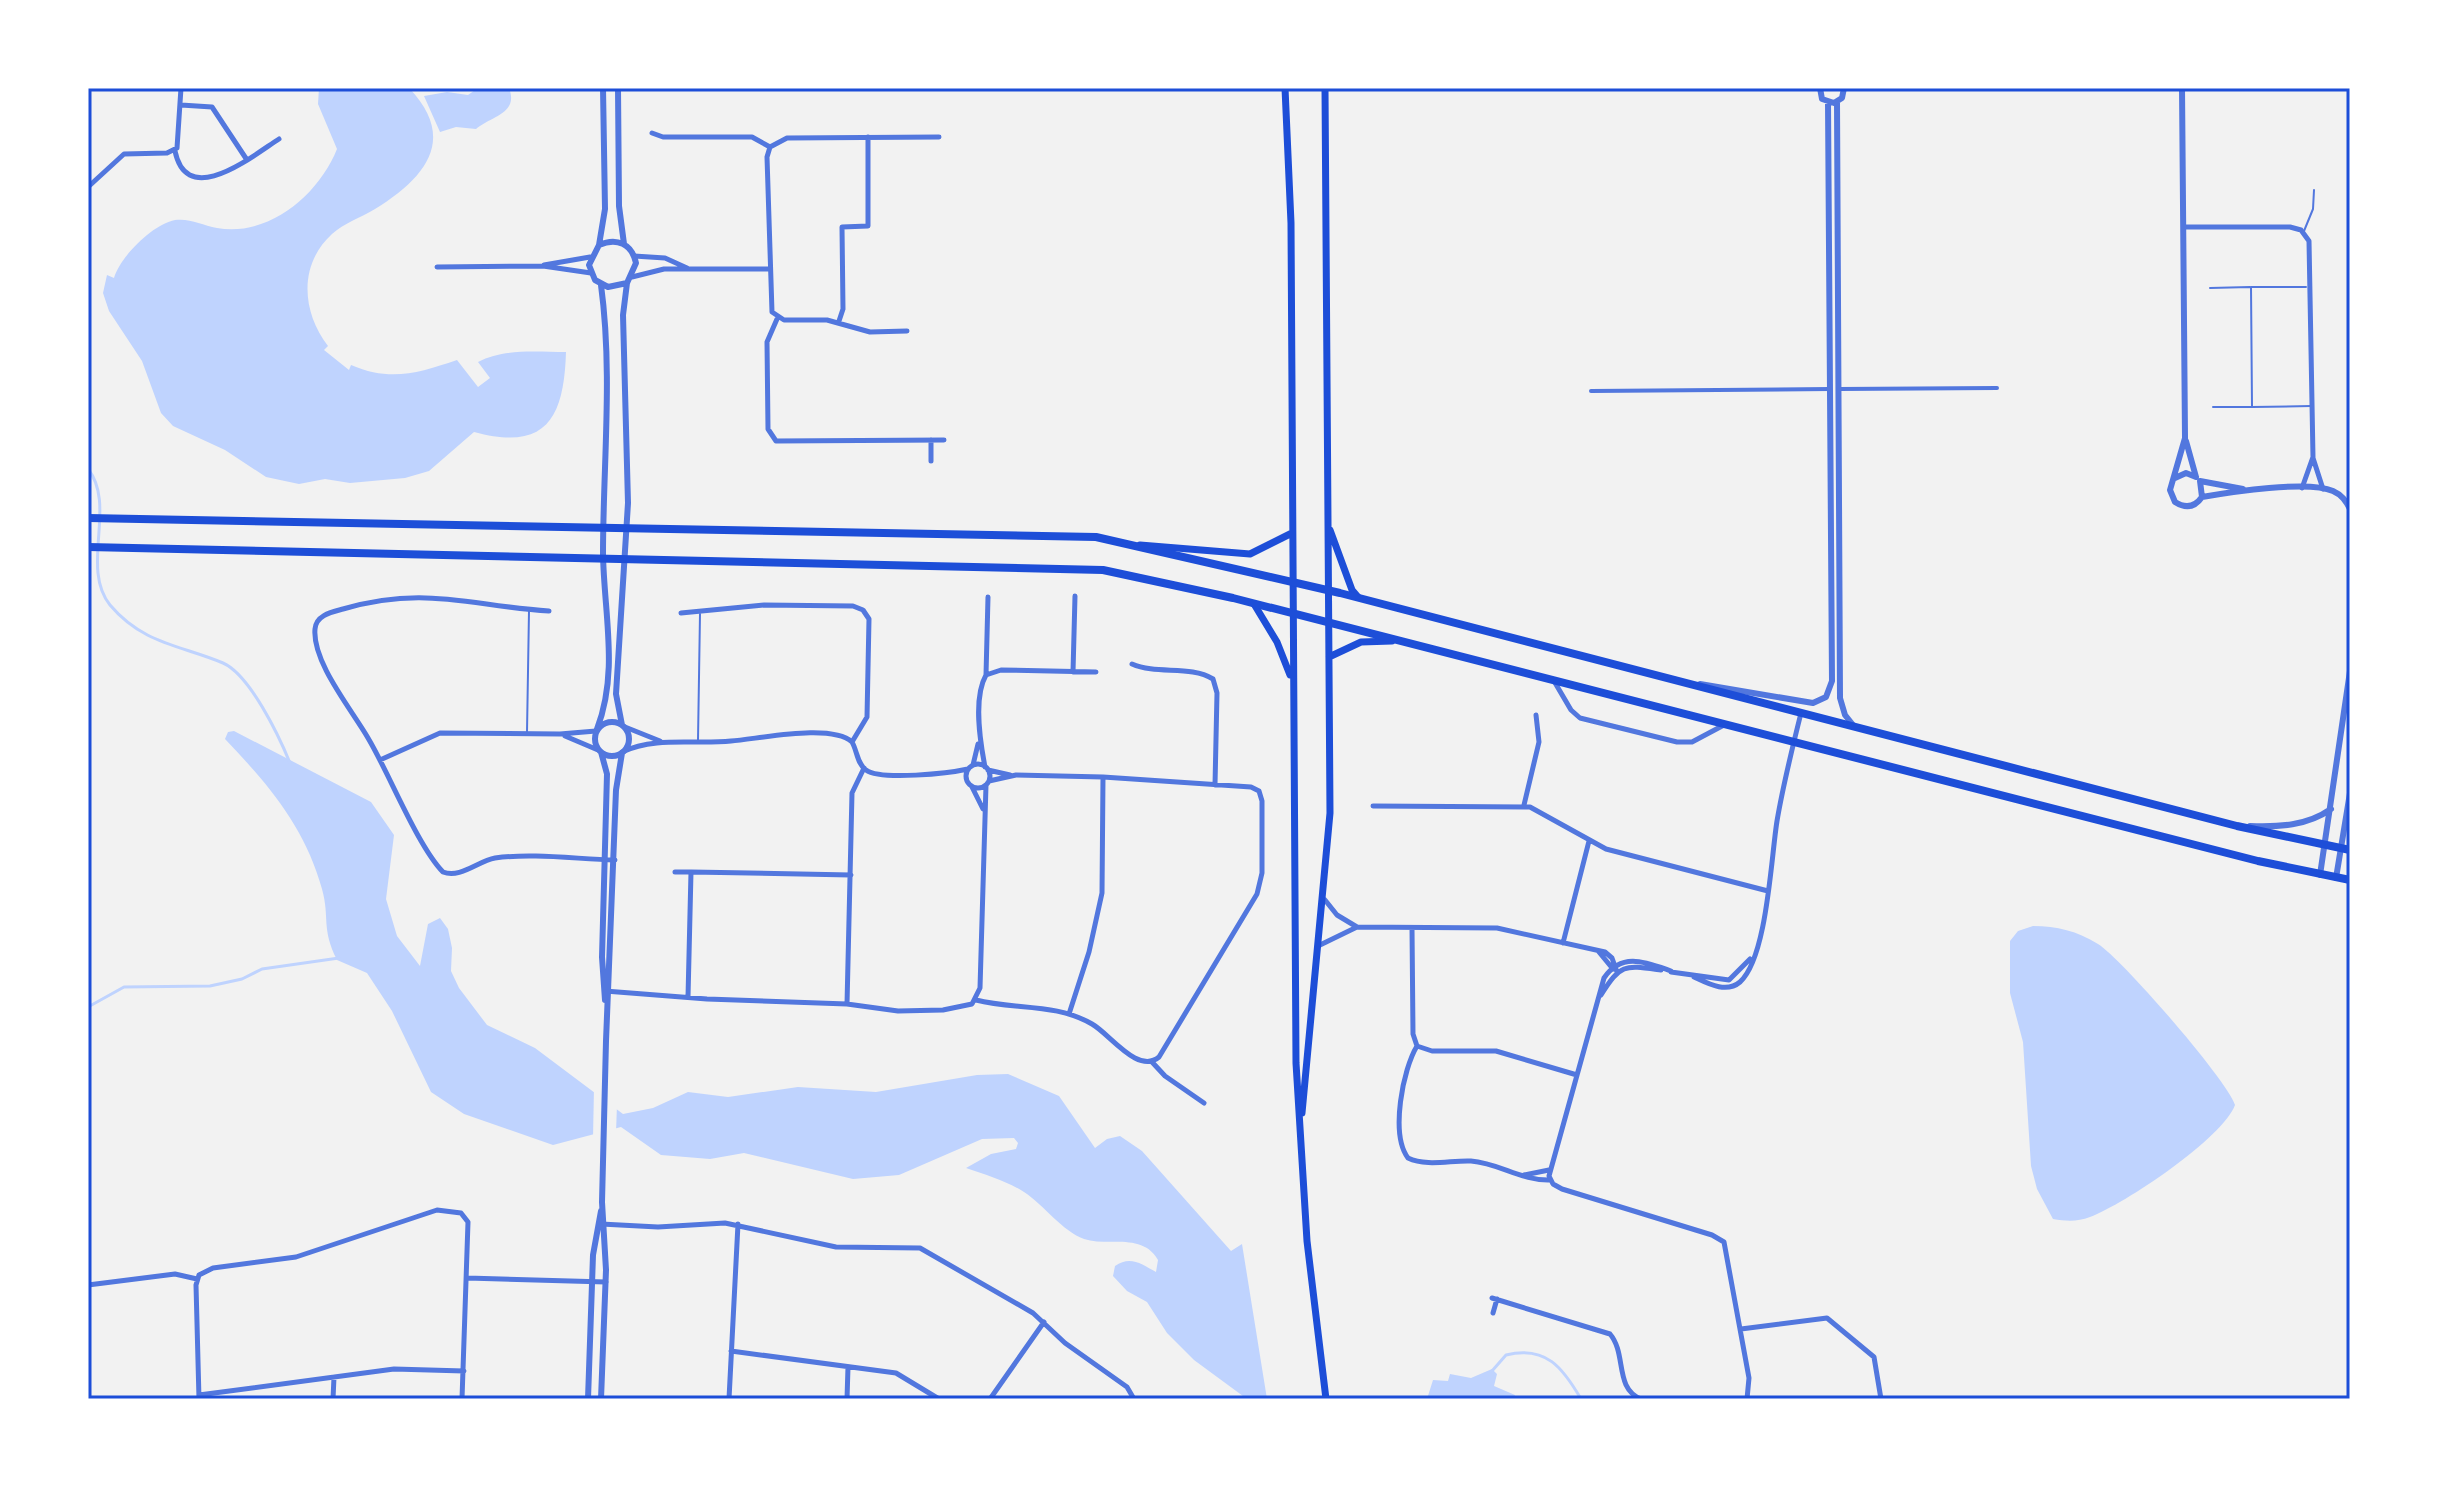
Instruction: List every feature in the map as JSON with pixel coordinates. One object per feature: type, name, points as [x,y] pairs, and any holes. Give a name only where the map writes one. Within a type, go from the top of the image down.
[{"type":"main road","points":[[1285,88],[1291,223],[1291,584],[1300,1139],[1308,1253],[1326,1399]]},
{"type":"main road","points":[[1300,1139],[1325,900],[1330,813],[1325,88]]},
{"type":"main road","points":[[88,518],[1074,535],[1140,545],[1250,554],[1292,533]]},
{"type":"main road","points":[[1328,525],[1352,590],[1358,597]]},
{"type":"main road","points":[[1140,545],[1291,584],[1358,597],[1527,644],[1853,725],[2237,826],[2346,849]]},
{"type":"main road","points":[[88,547],[1078,568],[1133,574],[1794,743],[2350,880]]},
{"type":"main road","points":[[1254,604],[1277,642],[1292,681]]},
{"type":"main road","points":[[1329,657],[1361,642],[1394,641]]},
{"type":"street","points":[[181,88],[180,139],[175,151],[179,168],[190,177],[226,173],[279,139]]},
{"type":"street","points":[[588,1399],[592,1282],[601,1224],[607,1015],[607,774],[594,741],[610,685],[603,558],[605,308],[601,285],[591,273],[590,257],[599,245],[605,209],[603,88]]},
{"type":"street","points":[[618,88],[619,206],[624,244],[634,256],[665,258],[692,270]]},
{"type":"street","points":[[1820,88],[1821,96],[1828,102],[1837,102]]},
{"type":"street","points":[[1688,683],[1813,703],[1827,695],[1833,674],[1837,102],[1843,96],[1844,88]]},
{"type":"street","points":[[2182,88],[2185,438],[2170,490],[2181,506],[2195,505],[2202,497],[2243,489],[2323,489],[2340,495],[2350,509]]},
{"type":"street","points":[[1828,102],[1840,698],[1845,715],[1853,725]]},
{"type":"street","points":[[181,105],[212,107],[247,160]]},
{"type":"street","points":[[652,133],[663,137],[752,137],[770,147]]},
{"type":"street","points":[[839,321],[843,309],[842,227],[868,226],[868,137]]},
{"type":"street","points":[[770,147],[787,138],[939,137]]},
{"type":"street","points":[[770,147],[769,302],[777,319],[767,342],[768,429],[776,441],[944,440]]},
{"type":"street","points":[[88,187],[124,154],[175,151]]},
{"type":"street","points":[[2184,227],[2290,227],[2303,232],[2311,246],[2313,457],[2323,489]]},
{"type":"street","points":[[599,245],[611,241],[624,244]]},
{"type":"street","points":[[607,991],[616,790],[622,753],[629,743],[616,694],[626,526],[623,315],[634,256]]},
{"type":"street","points":[[543,266],[590,257]]},
{"type":"street","points":[[437,267],[543,266],[591,273]]},
{"type":"street","points":[[601,285],[615,288],[648,270],[769,269]]},
{"type":"street","points":[[777,319],[839,321],[870,332],[907,331]]},
{"type":"street","points":[[1591,391],[1997,388]]},
{"type":"street","points":[[2185,438],[2202,497]]},
{"type":"street","points":[[931,440],[931,461]]},
{"type":"street","points":[[2302,489],[2313,457]]},
{"type":"street","points":[[2175,478],[2186,473],[2198,479],[2243,489]]},
{"type":"street","points":[[1073,672],[1075,596]]},
{"type":"street","points":[[549,611],[460,598],[413,597],[362,604],[318,620],[316,637],[328,671],[437,866],[446,874],[504,857],[615,860]]},
{"type":"street","points":[[607,991],[920,1011],[965,1007],[976,1000],[980,988],[983,810],[987,783],[980,739],[988,597]]},
{"type":"street","points":[[681,613],[786,605],[853,606],[863,610],[869,619],[867,717],[852,742]]},
{"type":"street","points":[[1132,664],[1154,672],[1201,673],[1213,679],[1217,693],[1215,785]]},
{"type":"street","points":[[986,675],[1001,670],[1096,672]]},
{"type":"street","points":[[2320,875],[2350,671]]},
{"type":"street","points":[[1554,681],[1571,710],[1580,718],[1687,743],[1725,725]]},
{"type":"street","points":[[1615,968],[1631,966],[1729,980],[1752,956],[1762,932],[1777,821],[1802,712]]},
{"type":"street","points":[[1524,805],[1539,742],[1536,715]]},
{"type":"street","points":[[380,760],[440,733],[560,734],[597,730],[606,722],[664,742]]},
{"type":"street","points":[[560,734],[611,756],[636,746],[664,742],[697,743],[786,734],[841,735],[852,742],[864,768],[876,773],[944,774],[986,768],[1015,776]]},
{"type":"street","points":[[966,780],[980,739]]},
{"type":"street","points":[[847,1004],[852,793],[864,768]]},
{"type":"street","points":[[944,774],[966,780],[983,810]]},
{"type":"street","points":[[972,787],[1015,776],[1103,777],[1251,787],[1259,791],[1262,801],[1262,873],[1257,894],[1159,1057],[1152,1062],[1140,1061],[1096,1027],[1069,1014],[976,1000]]},
{"type":"street","points":[[1069,1014],[1089,952],[1102,893],[1103,777]]},
{"type":"street","points":[[2336,878],[2346,849],[2350,793]]},
{"type":"street","points":[[1373,806],[1524,805],[1543,812],[1606,849],[1768,891]]},
{"type":"street","points":[[2237,826],[2290,825],[2319,818],[2331,809]]},
{"type":"street","points":[[1563,943],[1589,841]]},
{"type":"street","points":[[675,872],[851,875]]},
{"type":"street","points":[[688,997],[691,872]]},
{"type":"street","points":[[1325,900],[1337,915],[1357,927]]},
{"type":"street","points":[[1320,945],[1357,927],[1505,928],[1598,952],[1615,968]]},
{"type":"street","points":[[1412,928],[1413,1034],[1417,1046],[1408,1062],[1401,1106],[1405,1155],[1419,1161],[1476,1161],[1550,1180],[1562,1189],[1719,1238],[1728,1249],[1750,1389],[1747,1399]]},
{"type":"street","points":[[1550,1180],[1549,1170],[1600,995],[1615,968]]},
{"type":"street","points":[[1417,1046],[1432,1051],[1496,1051],[1577,1075]]},
{"type":"street","points":[[1152,1062],[1165,1076],[1204,1103]]},
{"type":"street","points":[[1523,1175],[1549,1170]]},
{"type":"street","points":[[462,1399],[464,1371],[467,1278],[467,1219],[456,1211],[437,1210],[296,1257],[207,1270],[197,1279],[199,1397],[394,1369],[464,1371]]},
{"type":"street","points":[[601,1224],[738,1224],[836,1247],[920,1248],[947,1261],[1044,1322],[1065,1343],[1127,1387],[1134,1399]]},
{"type":"street","points":[[601,1224],[606,1282],[601,1399]]},
{"type":"street","points":[[729,1399],[738,1224]]},
{"type":"street","points":[[88,1285],[175,1274],[197,1279]]},
{"type":"street","points":[[467,1278],[606,1282]]},
{"type":"street","points":[[1493,1313],[1495,1298],[1610,1334],[1618,1348],[1626,1386],[1641,1399]]},
{"type":"street","points":[[1741,1329],[1827,1318],[1874,1357],[1881,1399]]},
{"type":"street","points":[[990,1399],[1044,1322]]},
{"type":"street","points":[[731,1351],[896,1373],[939,1399]]},
{"type":"street","points":[[847,1399],[848,1367]]},
{"type":"street","points":[[333,1399],[334,1377]]},
{"type":"lane","points":[[2303,232],[2312,213],[2314,190]]},
{"type":"lane","points":[[2210,288],[2311,286]]},
{"type":"lane","points":[[2251,287],[2252,407]]},
{"type":"lane","points":[[2213,407],[2312,406]]},
{"type":"lane","points":[[527,734],[529,609]]},
{"type":"lane","points":[[697,743],[700,613]]},
{"type":"water","points":[[319,88],[409,88],[423,106],[431,124],[433,140],[430,155],[409,184],[375,209],[337,230],[321,246],[313,260],[309,274],[309,304],[319,333],[328,346],[324,350],[349,370],[351,365],[392,374],[417,372],[457,360],[478,387],[490,378],[478,362],[488,358],[521,352],[566,352],[561,395],[555,411],[547,424],[535,433],[499,437],[474,432],[429,471],[405,478],[350,483],[325,479],[299,484],[266,477],[225,450],[173,426],[161,413],[142,361],[109,311],[103,293],[107,275],[114,278],[138,243],[166,223],[186,220],[217,228],[256,226],[274,219],[305,196],[329,166],[337,149],[318,104]]},
{"type":"water","points":[[478,88],[509,88],[511,97],[507,109],[476,129],[456,127],[440,132],[424,96],[447,92],[468,95]]},
{"type":"water","points":[[234,731],[371,802],[394,835],[386,899],[397,936],[420,966],[428,924],[440,918],[448,929],[452,948],[451,971],[459,988],[487,1025],[535,1048],[623,1114],[653,1108],[688,1092],[728,1097],[798,1087],[876,1092],[977,1075],[1008,1074],[1059,1096],[1095,1148],[1107,1139],[1120,1136],[1142,1151],[1231,1251],[1242,1244],[1267,1399],[1247,1399],[1194,1360],[1167,1333],[1147,1302],[1127,1291],[1113,1276],[1115,1266],[1126,1261],[1136,1262],[1156,1272],[1158,1260],[1151,1251],[1134,1243],[1084,1239],[1068,1230],[1024,1192],[966,1168],[991,1154],[1016,1149],[1018,1143],[1014,1138],[982,1139],[899,1175],[853,1179],[744,1153],[710,1159],[661,1155],[621,1127],[553,1145],[464,1114],[431,1092],[392,1011],[367,973],[337,960],[327,931],[322,889],[306,846],[270,790],[225,739],[228,732]]},
{"type":"water","points":[[2033,926],[2075,933],[2090,939],[2110,954],[2195,1047],[2235,1105],[2227,1119],[2193,1152],[2126,1199],[2081,1220],[2053,1219],[2037,1189],[2031,1166],[2023,1042],[2010,993],[2010,941],[2018,931]]},
{"type":"water","points":[[1492,1369],[1497,1374],[1494,1386],[1515,1395],[1514,1399],[1427,1399],[1433,1380],[1448,1381],[1450,1374],[1471,1378]]},
{"type":"pier","points":[[594,1088],[617,1105],[616,1132],[593,1138]]},
{"type":"waterway","points":[[88,469],[96,484],[99,500],[98,573],[110,605],[149,636],[223,663],[233,670],[262,707],[290,763]]},
{"type":"waterway","points":[[88,1007],[124,987],[210,986],[242,979],[262,969],[339,958]]},
{"type":"waterway","points":[[1492,1371],[1506,1355],[1532,1353],[1543,1356],[1560,1369],[1581,1399]]}]
